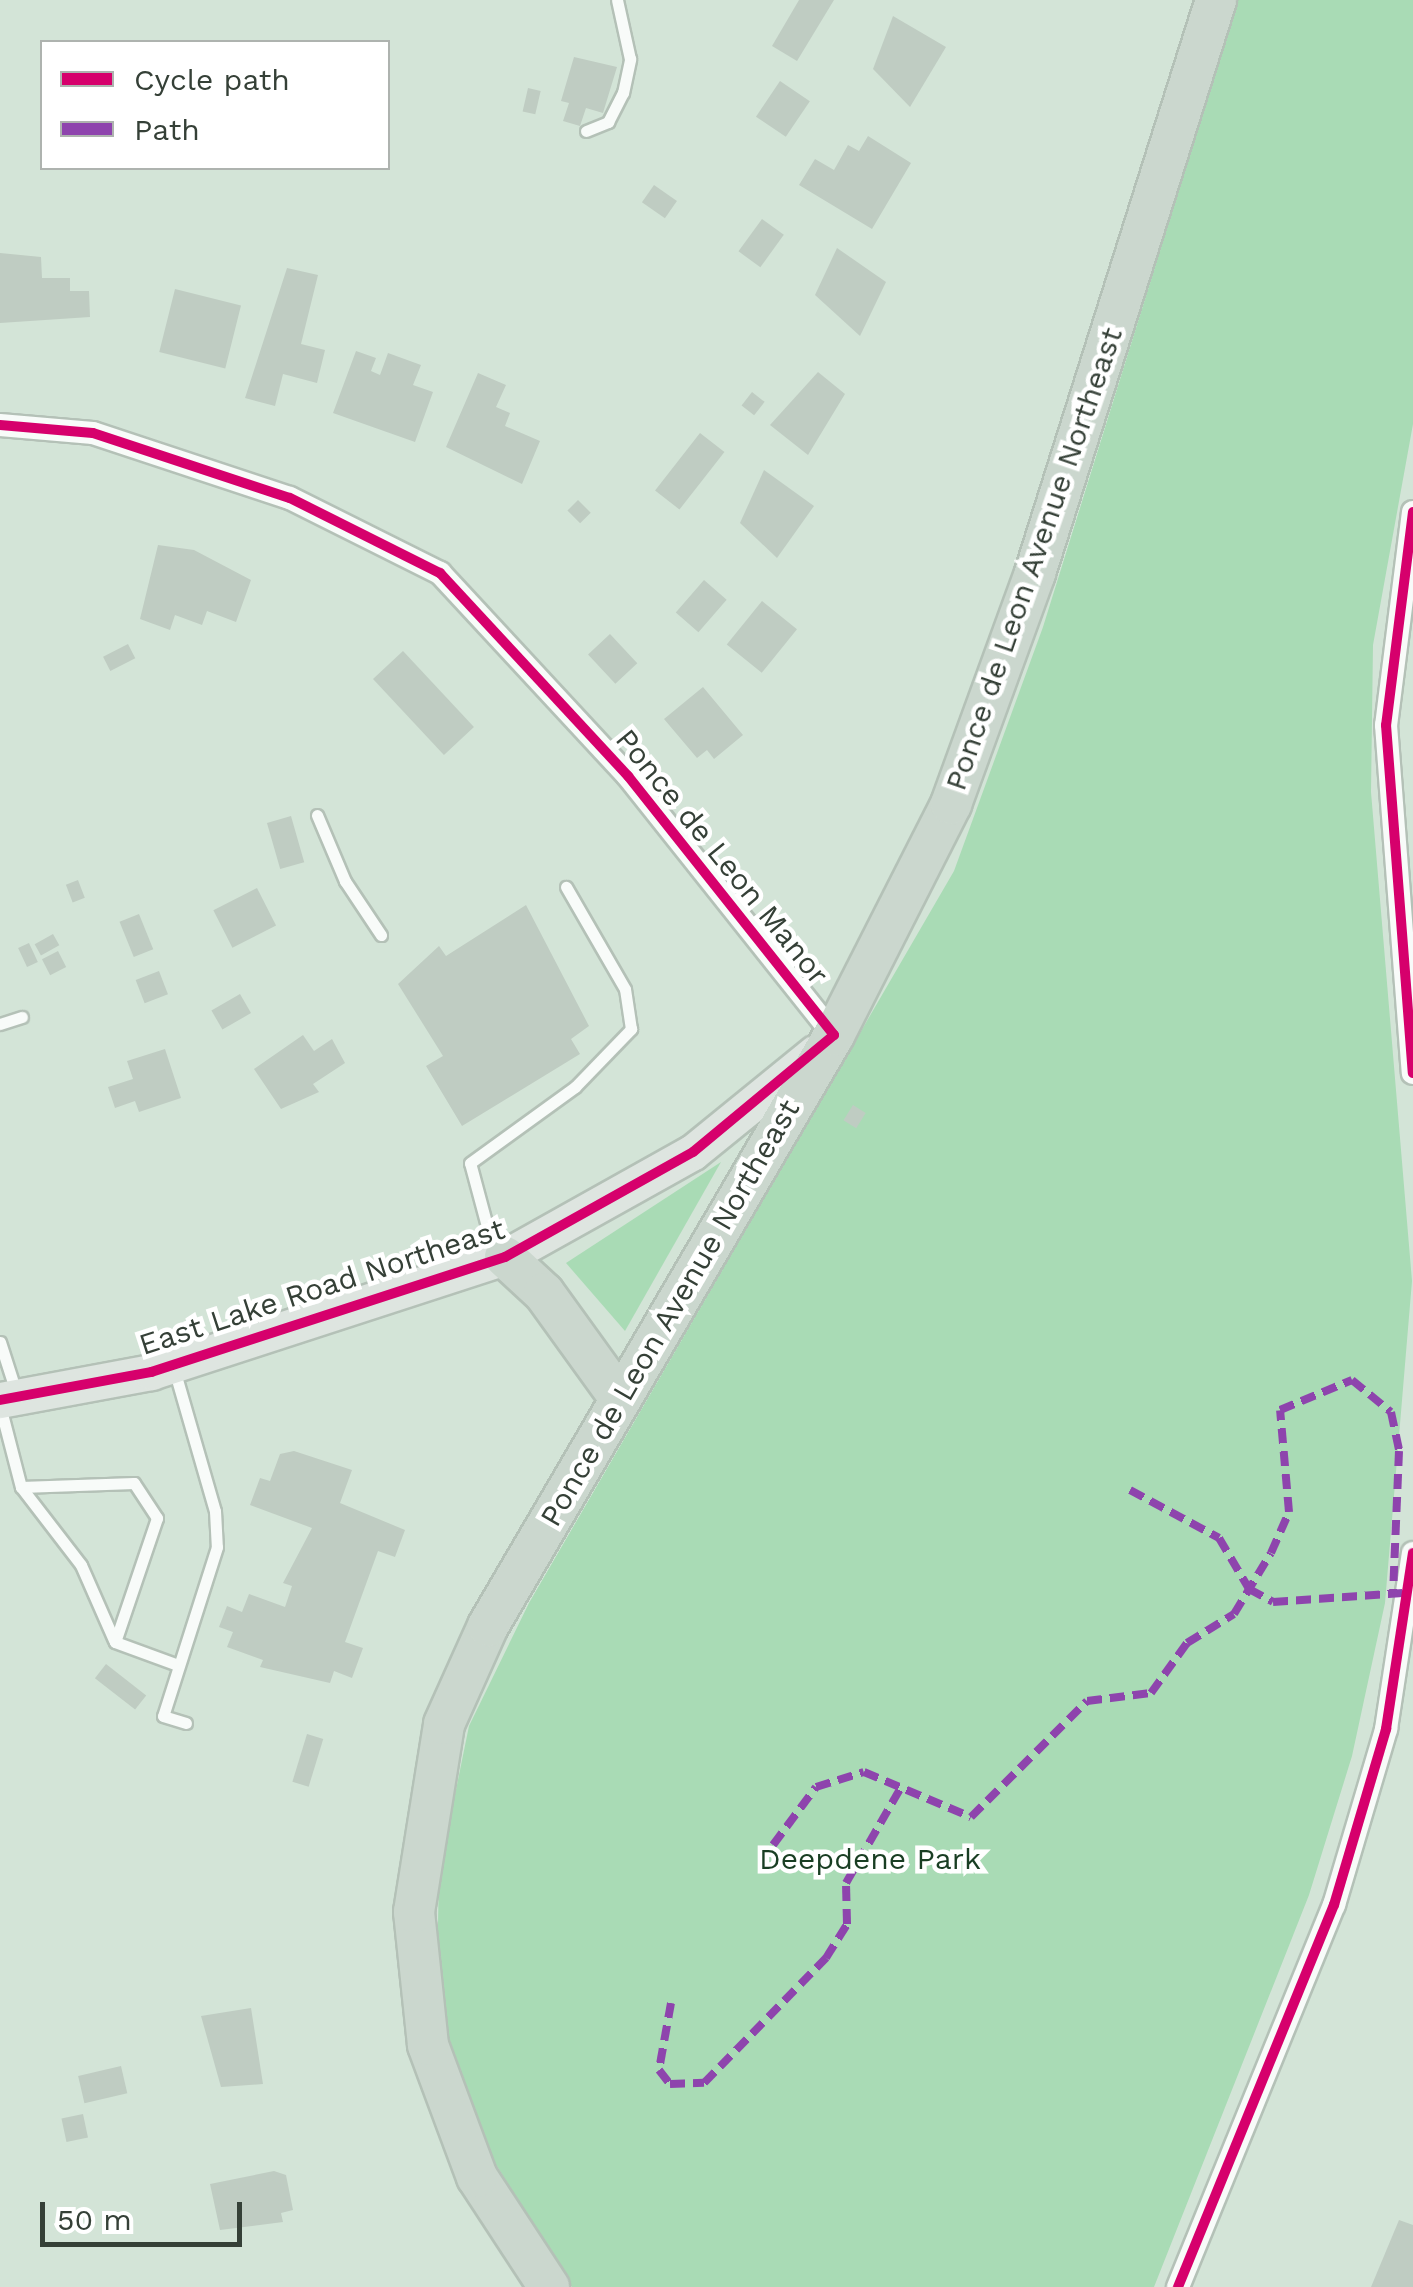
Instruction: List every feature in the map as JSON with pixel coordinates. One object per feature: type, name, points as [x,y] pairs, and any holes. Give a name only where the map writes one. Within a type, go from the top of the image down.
[{"type":"highway","name":"Ponce de Leon Avenue Northeast","points":[[550,2287],[486,2194],[442,2092],[420,1998],[417,1855],[434,1761],[464,1674],[619,1396],[834,1035],[951,804],[986,712],[1216,0]]},
{"type":"highway","points":[[501,1258],[544,1292],[619,1396]]},
{"type":"main road","name":"East Lake Road Northeast","points":[[6,1402],[172,1365],[501,1258],[693,1152],[834,1035]]},
{"type":"street","name":"Ponce de Leon Manor","points":[[0,425],[93,434],[290,498],[440,573],[628,776],[834,1035]]},
{"type":"street","points":[[1413,512],[1390,695],[1413,1074]]},
{"type":"street","points":[[1178,2287],[1334,1904],[1386,1729],[1413,1553]]},
{"type":"lane","points":[[586,131],[608,122],[623,93],[630,59],[617,0]]},
{"type":"lane","points":[[317,815],[345,882],[382,935]]},
{"type":"lane","points":[[501,1258],[470,1163],[575,1087],[631,1029],[625,989],[566,887]]},
{"type":"lane","points":[[0,1024],[22,1017]]},
{"type":"lane","points":[[0,1342],[21,1487],[81,1565],[115,1642],[175,1664]]},
{"type":"lane","points":[[172,1365],[215,1511],[217,1547],[175,1664],[163,1716],[186,1723]]},
{"type":"lane","points":[[21,1487],[134,1482],[157,1518],[115,1642]]},
{"type":"green space","name":"Deepdene Park","points":[[1238,0],[1413,0],[1413,424],[1373,645],[1371,792],[1412,1281],[1385,1603],[1352,1756],[1309,1895],[1154,2287],[572,2287],[490,2155],[453,2068],[437,1974],[439,1873],[469,1726],[529,1603],[954,871],[1043,627]]},
{"type":"green space","points":[[721,1162],[625,1331],[566,1263]]},
{"type":"building","points":[[799,0],[834,0],[797,61],[772,46]]},
{"type":"building","points":[[893,16],[946,47],[910,107],[873,69]]},
{"type":"building","points":[[574,57],[617,67],[603,113],[586,108],[580,126],[563,121],[569,103],[561,101]]},
{"type":"building","points":[[780,81],[810,101],[786,137],[756,117]]},
{"type":"building","points":[[528,88],[541,91],[535,114],[523,111]]},
{"type":"building","points":[[868,136],[911,163],[872,229],[799,185],[815,159],[834,170],[848,145],[859,151]]},
{"type":"building","points":[[654,185],[677,201],[665,218],[642,202]]},
{"type":"building","points":[[762,219],[784,235],[760,267],[738,251]]},
{"type":"building","points":[[837,248],[886,282],[860,336],[815,295]]},
{"type":"building","points":[[0,253],[41,257],[42,278],[70,278],[70,291],[89,291],[90,317],[0,323]]},
{"type":"building","points":[[287,268],[318,275],[301,344],[325,350],[317,383],[283,374],[275,406],[245,398]]},
{"type":"building","points":[[175,289],[241,305],[225,369],[159,352]]},
{"type":"building","points":[[356,351],[376,358],[371,371],[380,375],[388,353],[421,365],[413,385],[433,392],[415,442],[333,413]]},
{"type":"building","points":[[818,372],[845,394],[808,455],[770,425]]},
{"type":"building","points":[[478,373],[506,385],[496,407],[510,413],[505,426],[540,441],[522,484],[446,447]]},
{"type":"building","points":[[752,392],[765,402],[754,415],[742,405]]},
{"type":"building","points":[[700,433],[724,452],[679,510],[655,491]]},
{"type":"building","points":[[764,470],[814,506],[777,558],[740,523]]},
{"type":"building","points":[[578,500],[591,513],[580,523],[567,511]]},
{"type":"building","points":[[158,545],[194,550],[251,580],[236,622],[207,611],[202,625],[175,615],[170,630],[140,619]]},
{"type":"building","points":[[704,580],[727,600],[698,632],[676,612]]},
{"type":"building","points":[[762,601],[797,629],[762,673],[727,645]]},
{"type":"building","points":[[610,634],[637,663],[615,684],[588,654]]},
{"type":"building","points":[[128,644],[135,658],[110,671],[103,657]]},
{"type":"building","points":[[403,651],[474,727],[444,755],[373,679]]},
{"type":"building","points":[[703,687],[743,735],[714,759],[707,750],[697,758],[664,719]]},
{"type":"building","points":[[291,816],[304,862],[280,869],[267,823]]},
{"type":"building","points":[[78,880],[85,898],[73,902],[66,885]]},
{"type":"building","points":[[257,888],[276,925],[232,948],[213,910]]},
{"type":"building","points":[[526,905],[589,1026],[571,1039],[580,1054],[462,1126],[426,1066],[443,1056],[398,984],[439,946],[446,956]]},
{"type":"building","points":[[139,914],[153,949],[134,957],[120,922]]},
{"type":"building","points":[[53,934],[59,945],[41,956],[35,944]]},
{"type":"building","points":[[29,943],[38,962],[27,967],[18,948]]},
{"type":"building","points":[[58,951],[66,967],[50,975],[42,959]]},
{"type":"building","points":[[159,971],[168,994],[145,1003],[136,980]]},
{"type":"building","points":[[240,994],[251,1013],[222,1030],[211,1010]]},
{"type":"building","points":[[303,1035],[314,1051],[332,1039],[345,1063],[313,1084],[319,1092],[281,1109],[254,1069]]},
{"type":"building","points":[[165,1049],[181,1098],[139,1112],[135,1101],[115,1108],[108,1087],[133,1079],[127,1061]]},
{"type":"building","points":[[853,1105],[866,1113],[856,1128],[843,1120]]},
{"type":"building","points":[[294,1451],[352,1470],[340,1503],[405,1530],[395,1557],[378,1551],[345,1642],[363,1648],[352,1678],[334,1671],[330,1683],[260,1667],[263,1660],[227,1647],[233,1632],[219,1627],[227,1606],[242,1612],[249,1594],[285,1607],[292,1586],[283,1583],[312,1528],[250,1505],[260,1478],[270,1481],[280,1454]]},
{"type":"building","points":[[106,1664],[146,1695],[135,1710],[95,1678]]},
{"type":"building","points":[[307,1734],[323,1739],[309,1787],[292,1782]]},
{"type":"building","points":[[251,2008],[263,2084],[221,2087],[201,2016]]},
{"type":"building","points":[[121,2066],[127,2093],[84,2103],[78,2076]]},
{"type":"building","points":[[83,2114],[88,2137],[66,2142],[61,2119]]},
{"type":"building","points":[[274,2171],[286,2175],[293,2210],[281,2213],[283,2222],[220,2230],[210,2184]]},
{"type":"building","points":[[1399,2220],[1413,2225],[1413,2287],[1371,2287]]},
{"type":"marked path","points":[[773,1845],[816,1787],[864,1772],[971,1817],[1087,1701],[1151,1693],[1187,1643],[1234,1614],[1271,1553],[1289,1512],[1280,1410],[1352,1380],[1391,1412],[1399,1451],[1393,1593]]},
{"type":"marked path","points":[[1130,1490],[1219,1538],[1249,1589],[1273,1602],[1403,1593]]},
{"type":"marked path","points":[[671,2003],[659,2070],[670,2084],[704,2083],[826,1958],[847,1924],[846,1883],[900,1789]]},
{"type":"cycle path","points":[[0,425],[93,433],[290,498],[440,573],[628,776],[834,1035],[693,1152],[505,1257],[151,1372],[0,1400]]},
{"type":"cycle path","points":[[1413,512],[1386,725],[1413,1073]]},
{"type":"cycle path","points":[[1178,2287],[1334,1905],[1386,1729],[1413,1553]]}]
